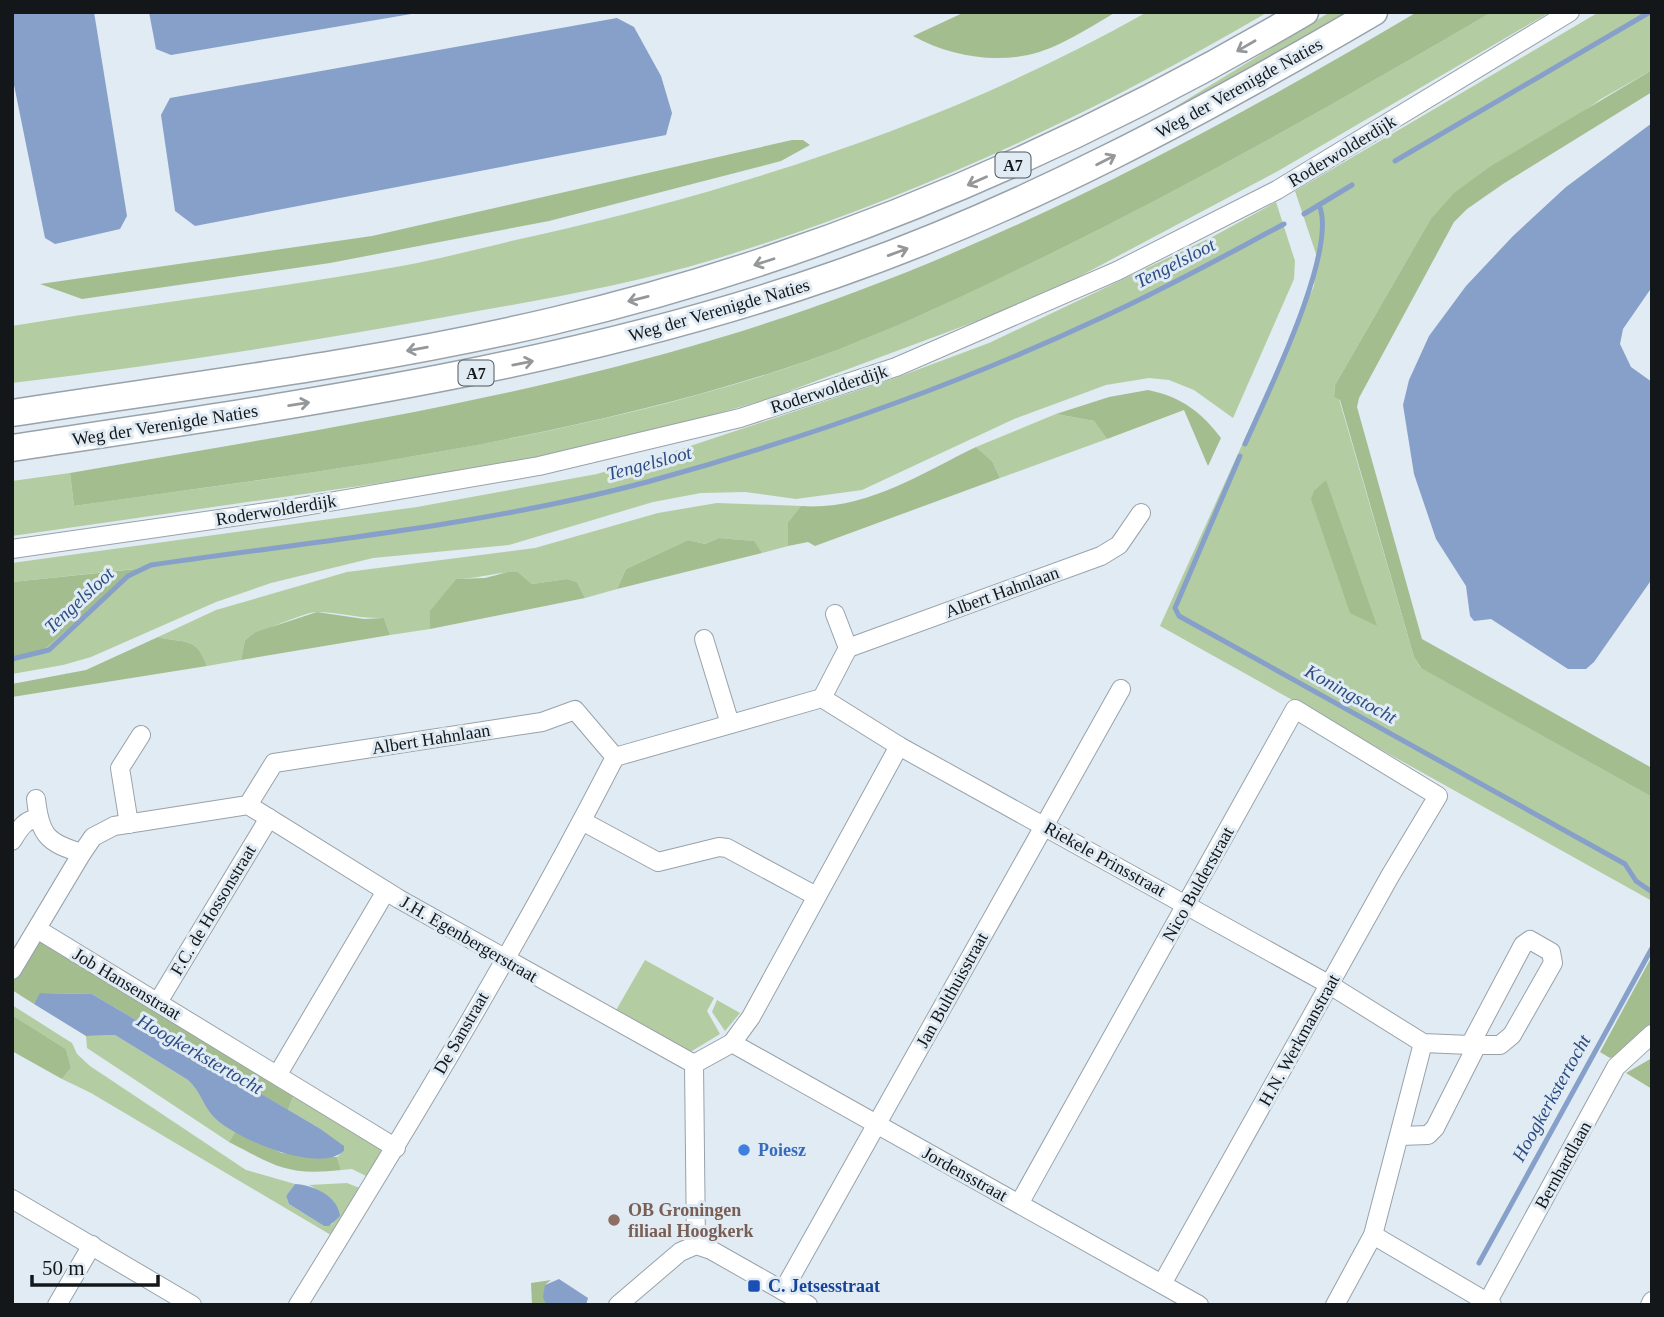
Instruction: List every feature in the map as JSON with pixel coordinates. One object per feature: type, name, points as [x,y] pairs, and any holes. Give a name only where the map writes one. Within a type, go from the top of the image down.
[{"type":"highway","name":"Weg der Verenigde Naties","points":[[12,413],[477,338],[652,296],[767,261],[878,222],[1020,162],[1198,73],[1305,12]]},
{"type":"highway","name":"Weg der Verenigde Naties","points":[[12,448],[386,390],[534,361],[677,324],[834,275],[911,247],[1078,174],[1187,120],[1374,12]]},
{"type":"highway","name":"A7","points":[[12,401],[177,388]]},
{"type":"highway","name":"A7","points":[[12,457],[111,433]]},
{"type":"street","name":"Roderwolderdijk","points":[[12,549],[288,509],[538,466],[740,418],[871,376],[1117,271],[1277,190],[1570,12]]},
{"type":"street","name":"Albert Hahnlaan","points":[[848,648],[1101,556],[1119,545],[1140,513]]},
{"type":"street","points":[[615,757],[822,698],[848,648],[835,614]]},
{"type":"street","points":[[704,639],[730,724]]},
{"type":"street","name":"Jan Bulthuisstraat","points":[[783,1291],[1121,689]]},
{"type":"street","name":"Riekele Prinsstraat","points":[[822,698],[899,746],[1330,985],[1423,1042]]},
{"type":"street","name":"Nico Bulderstraat","points":[[1019,1204],[1295,709],[1438,796]]},
{"type":"street","name":"Albert Hahnlaan","points":[[248,804],[274,763],[542,722],[575,710],[615,757]]},
{"type":"street","points":[[129,824],[120,768],[141,735]]},
{"type":"street","points":[[695,1245],[694,1064],[732,1044],[751,1017],[899,746]]},
{"type":"street","name":"De Sanstraat","points":[[298,1305],[396,1148],[582,821],[615,757]]},
{"type":"street","name":"H.N. Werkmanstraat","points":[[1162,1284],[1438,796]]},
{"type":"street","points":[[36,799],[38,819],[45,836],[64,848],[82,853]]},
{"type":"street","points":[[12,970],[82,853],[103,830],[248,804]]},
{"type":"street","name":"J.H. Egenbergerstraat","points":[[248,804],[386,891],[694,1064]]},
{"type":"street","name":"F.C. de Hossonstraat","points":[[158,1002],[269,818]]},
{"type":"street","points":[[12,841],[22,825],[30,819],[38,819]]},
{"type":"street","points":[[582,821],[658,862],[719,847],[727,848],[816,896]]},
{"type":"street","points":[[278,1074],[386,891]]},
{"type":"street","name":"Job Hansenstraat","points":[[37,929],[396,1148]]},
{"type":"street","points":[[1335,1305],[1373,1235],[1401,1136],[1423,1042],[1474,1045],[1500,1045],[1512,1035],[1553,962],[1551,953],[1530,940],[1523,945],[1474,1045],[1435,1128],[1427,1135],[1401,1136]]},
{"type":"street","name":"Bernhardlaan","points":[[1488,1304],[1616,1067],[1652,1034]]},
{"type":"street","name":"Jordensstraat","points":[[732,1044],[1199,1305]]},
{"type":"street","points":[[12,1199],[192,1305]]},
{"type":"street","points":[[1373,1235],[1488,1304]]},
{"type":"street","points":[[57,1305],[92,1245]]},
{"type":"street","points":[[618,1305],[680,1252],[695,1245],[711,1250],[808,1305]]},
{"type":"green space","points":[[965,12],[1116,12],[1050,48],[1013,57],[969,56],[926,43],[913,36]]},
{"type":"green space","points":[[1147,12],[1268,12],[1134,86],[997,152],[856,211],[712,260],[579,292],[391,327],[175,362],[12,383],[12,326],[407,265],[615,217],[772,172],[925,118],[1074,51]]},
{"type":"green space","points":[[1330,12],[1353,12],[1201,99],[1157,118]]},
{"type":"green space","points":[[1417,12],[1492,12],[1270,139],[1158,199],[946,304],[811,359],[691,396],[517,437],[340,468],[74,506],[70,473],[397,415],[559,381],[719,338],[811,308],[990,237],[1078,196],[1249,108]]},
{"type":"green space","points":[[1492,12],[1550,12],[1278,171],[1039,298],[765,400],[669,427],[505,465],[12,536],[12,481],[70,473],[74,506],[340,468],[517,437],[605,418],[692,396],[812,359],[946,304],[1158,199],[1270,139]]},
{"type":"green space","points":[[1599,12],[1652,12],[1652,70],[1601,99],[1430,220],[1335,385],[1334,397],[1339,399],[1414,657],[1420,667],[1652,797],[1652,901],[1160,626],[1314,286],[1316,254],[1295,191]]},
{"type":"green space","points":[[1652,70],[1652,92],[1503,184],[1467,209],[1454,222],[1359,398],[1357,407],[1422,639],[1652,768],[1652,797],[1421,668],[1414,657],[1340,400],[1334,397],[1335,385],[1430,220],[1454,193],[1491,166]]},
{"type":"green space","points":[[792,140],[803,140],[810,145],[781,161],[549,221],[330,263],[82,299],[40,284],[372,236]]},
{"type":"green space","points":[[1276,202],[1295,261],[1294,279],[1233,418],[1194,390],[1169,380],[1149,378],[1106,385],[1014,419],[862,490],[796,499],[745,492],[701,493],[653,502],[509,545],[373,558],[271,583],[216,602],[91,657],[12,674],[12,659],[39,654],[134,569],[12,582],[12,563],[417,507],[597,474],[898,377],[989,343],[1214,236]]},
{"type":"green space","points":[[1148,390],[1181,401],[1206,421],[1221,438],[1208,466],[1184,410],[1107,439],[1094,421],[1056,414],[1109,397]]},
{"type":"green space","points":[[1056,414],[1094,421],[1107,439],[1000,478],[992,461],[976,447]]},
{"type":"green space","points":[[976,447],[992,461],[1000,478],[815,546],[808,542],[788,546],[788,522],[801,506],[825,506],[870,497]]},
{"type":"green space","points":[[1326,480],[1377,626],[1350,613],[1311,499],[1314,491]]},
{"type":"green space","points":[[717,503],[801,506],[788,522],[788,546],[762,553],[753,541],[719,538],[705,544],[688,540],[626,569],[617,589],[585,598],[577,582],[567,579],[532,584],[518,572],[456,579],[431,611],[430,629],[390,635],[384,618],[317,612],[281,623],[245,640],[241,660],[207,666],[194,645],[158,637],[216,610],[347,572],[535,548],[658,513]]},
{"type":"green space","points":[[719,538],[754,541],[762,553],[617,589],[626,569],[688,540],[705,544]]},
{"type":"green space","points":[[136,569],[39,654],[12,659],[12,582]]},
{"type":"green space","points":[[518,572],[532,584],[567,579],[577,582],[585,598],[430,629],[430,611],[456,579],[485,578]]},
{"type":"green space","points":[[317,612],[364,619],[384,618],[390,635],[241,660],[245,640],[256,632]]},
{"type":"green space","points":[[158,637],[194,645],[207,666],[12,697],[12,684],[86,670]]},
{"type":"green space","points":[[40,938],[294,1094],[288,1110],[92,994],[41,993],[34,1004],[12,990],[12,983]]},
{"type":"green space","points":[[1652,956],[1652,1037],[1647,1044],[1610,1058],[1600,1052]]},
{"type":"green space","points":[[645,960],[714,998],[707,1011],[720,1034],[687,1054],[615,1012]]},
{"type":"green space","points":[[717,1000],[740,1013],[725,1031],[712,1012]]},
{"type":"green space","points":[[12,1005],[72,1043],[77,1054],[90,1066],[246,1170],[295,1184],[286,1196],[289,1204],[324,1226],[333,1224],[327,1195],[309,1185],[347,1183],[362,1189],[336,1238],[91,1093],[62,1079],[71,1068],[66,1049],[12,1015]]},
{"type":"green space","points":[[12,1015],[66,1049],[71,1068],[62,1079],[12,1051]]},
{"type":"green space","points":[[115,1035],[197,1088],[212,1114],[235,1132],[229,1142],[87,1048],[86,1036]]},
{"type":"green space","points":[[1652,1058],[1652,1089],[1626,1073]]},
{"type":"green space","points":[[294,1094],[386,1149],[368,1177],[352,1169],[341,1170],[337,1157],[344,1151],[319,1128],[288,1110]]},
{"type":"green space","points":[[235,1132],[282,1153],[337,1157],[341,1170],[307,1172],[282,1167],[229,1142]]},
{"type":"green space","points":[[551,1280],[545,1285],[546,1305],[532,1305],[531,1283]]},
{"type":"water","points":[[12,12],[94,12],[127,216],[120,229],[55,244],[45,238],[12,75]]},
{"type":"water","points":[[149,12],[423,12],[171,55],[156,49]]},
{"type":"water","points":[[617,18],[634,27],[661,76],[672,113],[666,135],[195,226],[175,211],[161,115],[170,98]]},
{"type":"water","points":[[1652,123],[1652,287],[1623,329],[1620,344],[1631,367],[1652,382],[1652,579],[1594,662],[1586,669],[1568,669],[1491,619],[1474,621],[1470,616],[1466,586],[1436,539],[1414,474],[1403,405],[1409,380],[1429,336],[1466,286],[1513,236],[1566,187]]},
{"type":"water","points":[[40,993],[92,994],[319,1128],[344,1146],[344,1151],[332,1157],[298,1157],[243,1137],[213,1116],[188,1080],[115,1035],[86,1036],[34,1004]]},
{"type":"water","points":[[295,1184],[323,1192],[334,1202],[340,1216],[329,1226],[324,1226],[289,1204],[286,1196]]},
{"type":"water","points":[[559,1279],[588,1298],[586,1305],[546,1305],[543,1297],[545,1285]]},
{"type":"waterway","name":"Tengelsloot","points":[[1395,161],[1650,12]]},
{"type":"waterway","name":"Tengelsloot","points":[[1304,214],[1352,185]]},
{"type":"waterway","name":"Koningstocht","points":[[1245,444],[1283,359],[1310,288],[1319,254],[1322,226],[1319,205]]},
{"type":"waterway","name":"Tengelsloot","points":[[12,659],[49,650],[128,576],[151,565],[401,531],[525,510],[647,482],[821,429],[935,388],[1048,342],[1149,295],[1284,224]]},
{"type":"waterway","name":"Koningstocht","points":[[1240,456],[1175,608],[1179,616],[1625,864],[1636,881],[1652,892]]},
{"type":"waterway","name":"Hoogkerkstertocht","points":[[1479,1263],[1652,948]]},
{"type":"place","name":"Poiesz","points":[[744,1150]]},
{"type":"place","name":"OB Groningen filiaal Hoogkerk","points":[[614,1220]]},
{"type":"place","name":"C. Jetsesstraat","points":[[754,1286]]}]
